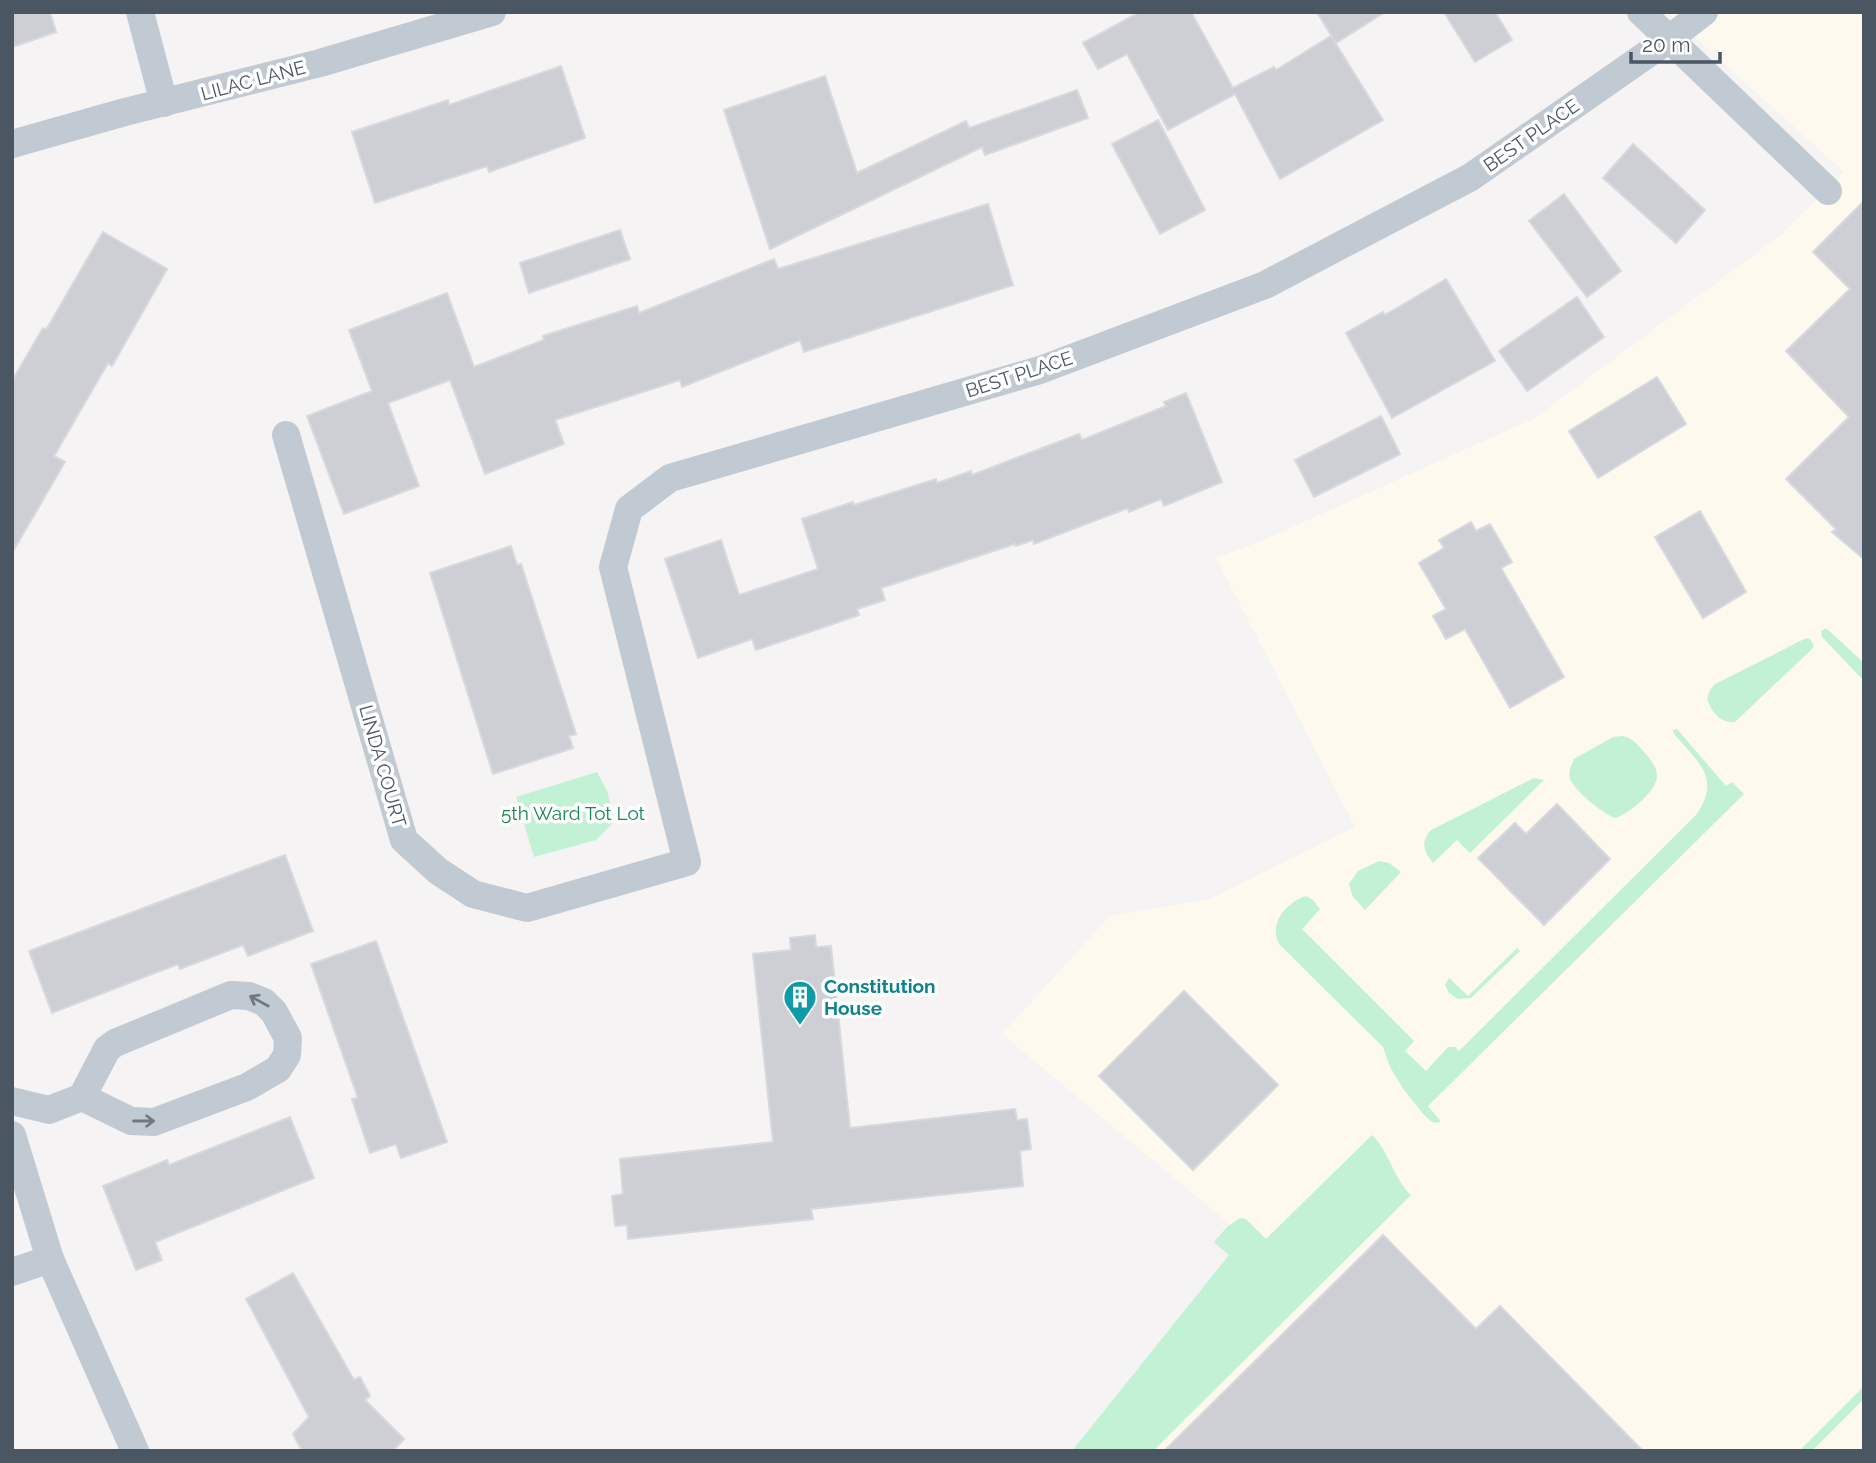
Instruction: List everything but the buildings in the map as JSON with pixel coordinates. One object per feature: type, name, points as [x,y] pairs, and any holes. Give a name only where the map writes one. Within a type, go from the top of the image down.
[{"type":"street","points":[[140,12],[164,103]]},
{"type":"street","name":"LILAC LANE","points":[[12,144],[260,76],[320,63],[492,12]]},
{"type":"street","points":[[1641,12],[1828,191]]},
{"type":"street","name":"BEST PLACE","points":[[687,862],[613,567],[629,509],[670,478],[1040,370],[1265,285],[1471,177],[1704,12]]},
{"type":"street","name":"LINDA COURT","points":[[286,435],[404,840],[438,871],[473,894],[527,908],[687,862]]},
{"type":"street","points":[[12,1101],[49,1110],[82,1097],[107,1049],[115,1042],[230,995],[249,996],[264,1002],[274,1012],[288,1038],[287,1055],[278,1069],[247,1087],[154,1122],[131,1121],[82,1097]]},
{"type":"street","points":[[12,1135],[50,1259],[135,1451]]},
{"type":"street","points":[[12,1272],[50,1259]]},
{"type":"shaded area","points":[[1667,12],[1864,12],[1864,1451],[1092,1451],[1251,1242],[1002,1034],[1110,916],[1210,899],[1355,827],[1216,558],[1259,542],[1535,418],[1787,230],[1844,172]]},
{"type":"green space","points":[[1826,628],[1864,663],[1864,681],[1822,637],[1821,631]]},
{"type":"green space","points":[[1806,638],[1810,639],[1814,646],[1812,649],[1735,722],[1725,721],[1714,713],[1707,699],[1715,684]]},
{"type":"green space","points":[[1677,729],[1726,786],[1732,782],[1744,794],[1428,1106],[1440,1120],[1439,1123],[1432,1122],[1404,1090],[1390,1067],[1383,1047],[1279,944],[1276,928],[1281,914],[1299,899],[1306,896],[1313,900],[1320,909],[1302,929],[1414,1041],[1405,1051],[1426,1071],[1448,1047],[1455,1047],[1459,1051],[1696,815],[1704,802],[1707,780],[1698,762],[1674,734],[1673,730]]},
{"type":"green space","points":[[1613,737],[1632,739],[1639,746],[1653,763],[1657,776],[1656,782],[1641,802],[1615,818],[1584,796],[1571,781],[1569,773],[1574,759]]},
{"type":"green space","name":"5th Ward Tot Lot","points":[[597,772],[607,791],[615,821],[596,840],[534,857],[516,797]]},
{"type":"green space","points":[[1534,778],[1544,780],[1470,853],[1457,840],[1433,863],[1424,847],[1425,839],[1431,830]]},
{"type":"green space","points":[[1379,861],[1389,863],[1401,872],[1365,910],[1353,897],[1349,884],[1358,871]]},
{"type":"green space","points":[[1517,948],[1520,951],[1471,998],[1458,999],[1449,993],[1445,985],[1449,978],[1468,996]]},
{"type":"green space","points":[[1372,1135],[1411,1195],[1153,1451],[1072,1451],[1229,1255],[1214,1242],[1227,1227],[1240,1218],[1246,1219],[1266,1239]]},
{"type":"green space","points":[[1864,1386],[1864,1399],[1812,1451],[1799,1451]]},
{"type":"place","name":"Constitution House","points":[[800,1027]]}]
